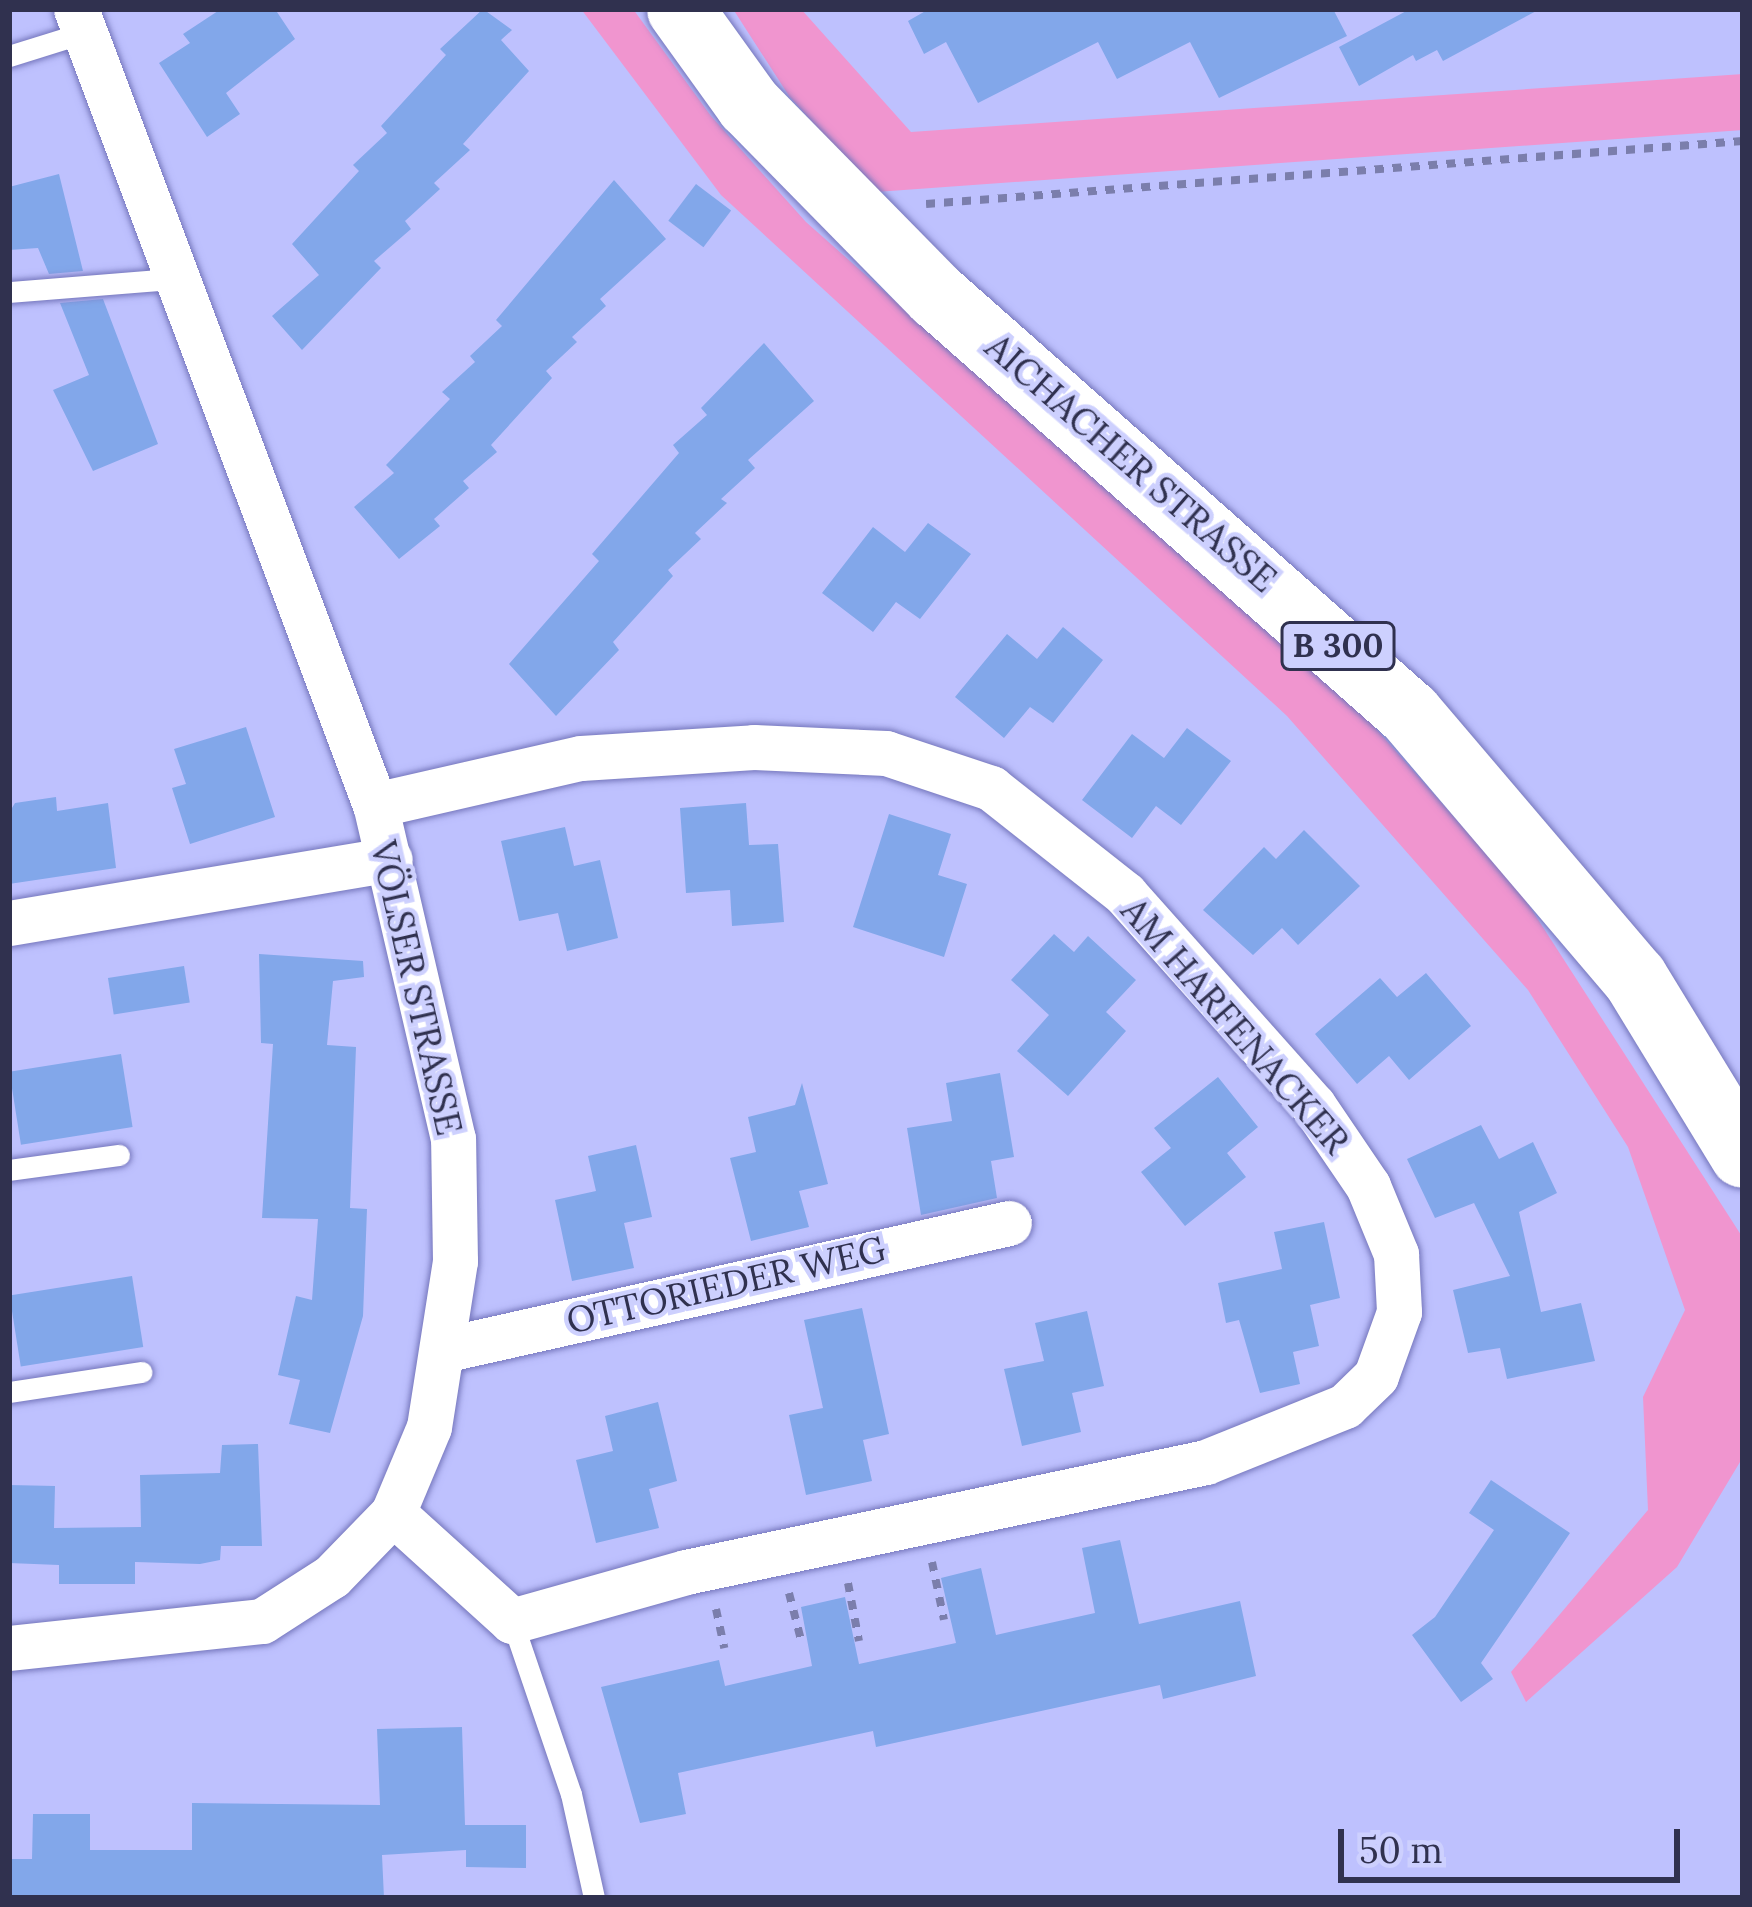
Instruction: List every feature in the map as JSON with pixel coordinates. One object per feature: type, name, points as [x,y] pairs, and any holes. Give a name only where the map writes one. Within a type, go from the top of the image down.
[{"type":"main road","name":"AICHACHER STRASSE","points":[[680,9],[748,105],[937,296],[1410,714],[1635,978],[1743,1154]]},
{"type":"street","name":"VÖLSER STRASSE","points":[[9,1648],[262,1621],[332,1576],[393,1513],[429,1427],[455,1261],[453,1139],[375,806],[82,20]]},
{"type":"street","name":"AM HARFENACKER","points":[[375,806],[581,758],[754,747],[886,753],[991,788],[1125,894],[1313,1105],[1368,1186],[1396,1254],[1399,1312],[1376,1376],[1345,1406],[1205,1462],[839,1540],[512,1621]]},
{"type":"street","points":[[9,922],[390,859]]},
{"type":"street","name":"OTTORIEDER WEG","points":[[443,1349],[1009,1223]]},
{"type":"street","points":[[393,1513],[512,1621]]},
{"type":"lane","name":"VÖLSER STRASSE","points":[[9,56],[82,20]]},
{"type":"lane","points":[[9,292],[182,278]]},
{"type":"lane","points":[[9,1170],[119,1155]]},
{"type":"lane","points":[[9,1392],[141,1372]]},
{"type":"lane","points":[[512,1621],[571,1794],[594,1898]]},
{"type":"path","points":[[852,210],[1743,141]]},
{"type":"path","points":[[839,1540],[859,1641]]},
{"type":"shaded area","points":[[581,9],[633,9],[711,116],[806,222],[1370,722],[1521,893],[1743,1238],[1743,1457],[1677,1567],[1526,1702],[1511,1672],[1648,1510],[1643,1397],[1685,1310],[1628,1147],[1528,990],[1287,716],[721,195]]},
{"type":"shaded area","points":[[733,9],[801,9],[911,132],[1743,74],[1743,130],[876,192],[789,96]]},
{"type":"building","points":[[221,9],[275,9],[295,39],[226,93],[240,114],[207,137],[159,63],[190,43],[183,34]]},
{"type":"building","points":[[483,9],[512,30],[501,40],[529,71],[463,144],[470,150],[434,183],[440,189],[405,221],[411,229],[374,261],[381,268],[302,350],[272,316],[319,275],[292,244],[359,171],[353,165],[387,133],[381,126],[446,55],[440,49]]},
{"type":"building","points":[[929,9],[1333,9],[1347,36],[1219,98],[1190,42],[1117,79],[1098,42],[978,103],[946,42],[924,54],[908,21]]},
{"type":"building","points":[[1410,9],[1540,9],[1443,61],[1437,50],[1416,61],[1413,55],[1359,86],[1339,47]]},
{"type":"building","points":[[59,174],[83,271],[49,274],[38,248],[9,250],[9,187]]},
{"type":"building","points":[[614,180],[666,239],[600,299],[606,306],[572,337],[577,342],[546,371],[552,378],[491,445],[497,452],[463,481],[469,488],[434,519],[440,526],[399,559],[354,507],[394,473],[386,465],[450,399],[442,392],[475,362],[470,356],[502,326],[496,320]]},
{"type":"building","points":[[696,184],[731,210],[703,247],[668,221]]},
{"type":"building","points":[[103,299],[158,444],[93,471],[53,390],[89,375],[60,303]]},
{"type":"building","points":[[764,343],[814,401],[748,460],[755,468],[721,499],[727,503],[695,533],[701,539],[668,570],[673,576],[613,642],[619,650],[556,716],[509,664],[599,561],[592,554],[679,453],[673,445],[707,415],[701,408]]},
{"type":"building","points":[[928,523],[971,554],[920,619],[896,602],[873,632],[822,593],[873,527],[905,552]]},
{"type":"building","points":[[1063,627],[1103,660],[1053,723],[1030,707],[1004,738],[955,697],[1007,634],[1037,659]]},
{"type":"building","points":[[246,727],[275,817],[190,844],[172,788],[186,784],[174,749]]},
{"type":"building","points":[[1187,728],[1231,761],[1181,825],[1156,806],[1132,838],[1082,800],[1132,734],[1164,758]]},
{"type":"building","points":[[56,797],[57,811],[108,803],[116,868],[9,884],[9,813],[15,803]]},
{"type":"building","points":[[746,803],[749,845],[778,844],[784,922],[732,926],[730,890],[686,893],[680,808]]},
{"type":"building","points":[[889,814],[951,834],[938,875],[967,884],[944,957],[853,927]]},
{"type":"building","points":[[565,827],[574,866],[600,860],[618,938],[567,951],[558,913],[519,921],[501,841]]},
{"type":"building","points":[[1304,830],[1360,886],[1298,945],[1282,928],[1253,955],[1203,910],[1264,847],[1276,859]]},
{"type":"building","points":[[1054,934],[1074,952],[1088,936],[1136,980],[1106,1012],[1126,1031],[1068,1096],[1017,1051],[1049,1015],[1011,980]]},
{"type":"building","points":[[259,954],[363,961],[364,977],[333,981],[327,1045],[356,1047],[350,1208],[367,1209],[363,1316],[330,1433],[289,1424],[300,1380],[278,1375],[296,1296],[312,1300],[318,1219],[262,1218],[273,1044],[261,1043]]},
{"type":"building","points":[[184,966],[190,1003],[114,1015],[108,978]]},
{"type":"building","points":[[1426,973],[1471,1026],[1409,1080],[1389,1056],[1357,1084],[1315,1034],[1380,978],[1397,997]]},
{"type":"building","points":[[121,1054],[133,1127],[21,1145],[9,1072]]},
{"type":"building","points":[[1000,1073],[1014,1157],[991,1161],[997,1198],[921,1215],[907,1128],[952,1121],[946,1083]]},
{"type":"building","points":[[1218,1077],[1258,1127],[1227,1153],[1246,1177],[1185,1226],[1141,1172],[1171,1148],[1154,1128]]},
{"type":"building","points":[[802,1083],[828,1184],[799,1191],[809,1227],[751,1241],[730,1158],[756,1152],[748,1117],[795,1105]]},
{"type":"building","points":[[1481,1125],[1499,1159],[1533,1142],[1557,1193],[1519,1212],[1541,1312],[1581,1303],[1595,1361],[1507,1379],[1500,1348],[1468,1353],[1453,1290],[1510,1276],[1474,1203],[1435,1218],[1407,1159]]},
{"type":"building","points":[[636,1145],[652,1217],[624,1223],[634,1268],[572,1281],[555,1200],[596,1191],[588,1156]]},
{"type":"building","points":[[1324,1222],[1340,1298],[1310,1305],[1319,1346],[1293,1352],[1300,1384],[1260,1393],[1239,1320],[1226,1323],[1218,1283],[1282,1269],[1274,1232]]},
{"type":"building","points":[[132,1276],[143,1347],[21,1367],[10,1295]]},
{"type":"building","points":[[862,1308],[889,1434],[863,1440],[872,1481],[806,1495],[789,1415],[823,1408],[804,1320]]},
{"type":"building","points":[[1087,1311],[1104,1386],[1072,1393],[1081,1432],[1022,1446],[1004,1369],[1044,1361],[1035,1323]]},
{"type":"building","points":[[658,1402],[677,1481],[649,1489],[659,1528],[596,1543],[576,1460],[613,1451],[605,1416]]},
{"type":"building","points":[[258,1444],[262,1546],[221,1546],[220,1560],[200,1564],[135,1562],[135,1584],[59,1584],[59,1565],[9,1563],[9,1485],[55,1486],[54,1528],[141,1527],[140,1475],[220,1473],[222,1445]]},
{"type":"building","points":[[1491,1480],[1570,1533],[1481,1663],[1493,1679],[1461,1702],[1412,1635],[1435,1617],[1494,1530],[1469,1513]]},
{"type":"building","points":[[1120,1540],[1139,1624],[1240,1601],[1256,1676],[1163,1699],[1160,1685],[876,1747],[873,1731],[678,1773],[686,1814],[640,1823],[601,1687],[719,1660],[725,1686],[812,1666],[801,1607],[845,1597],[859,1664],[956,1643],[941,1578],[981,1568],[996,1635],[1095,1613],[1082,1548]]},
{"type":"building","points":[[462,1727],[465,1825],[526,1825],[526,1868],[466,1867],[466,1850],[382,1855],[384,1898],[9,1898],[9,1859],[32,1859],[33,1814],[90,1814],[90,1850],[192,1850],[192,1803],[380,1805],[377,1729]]}]
